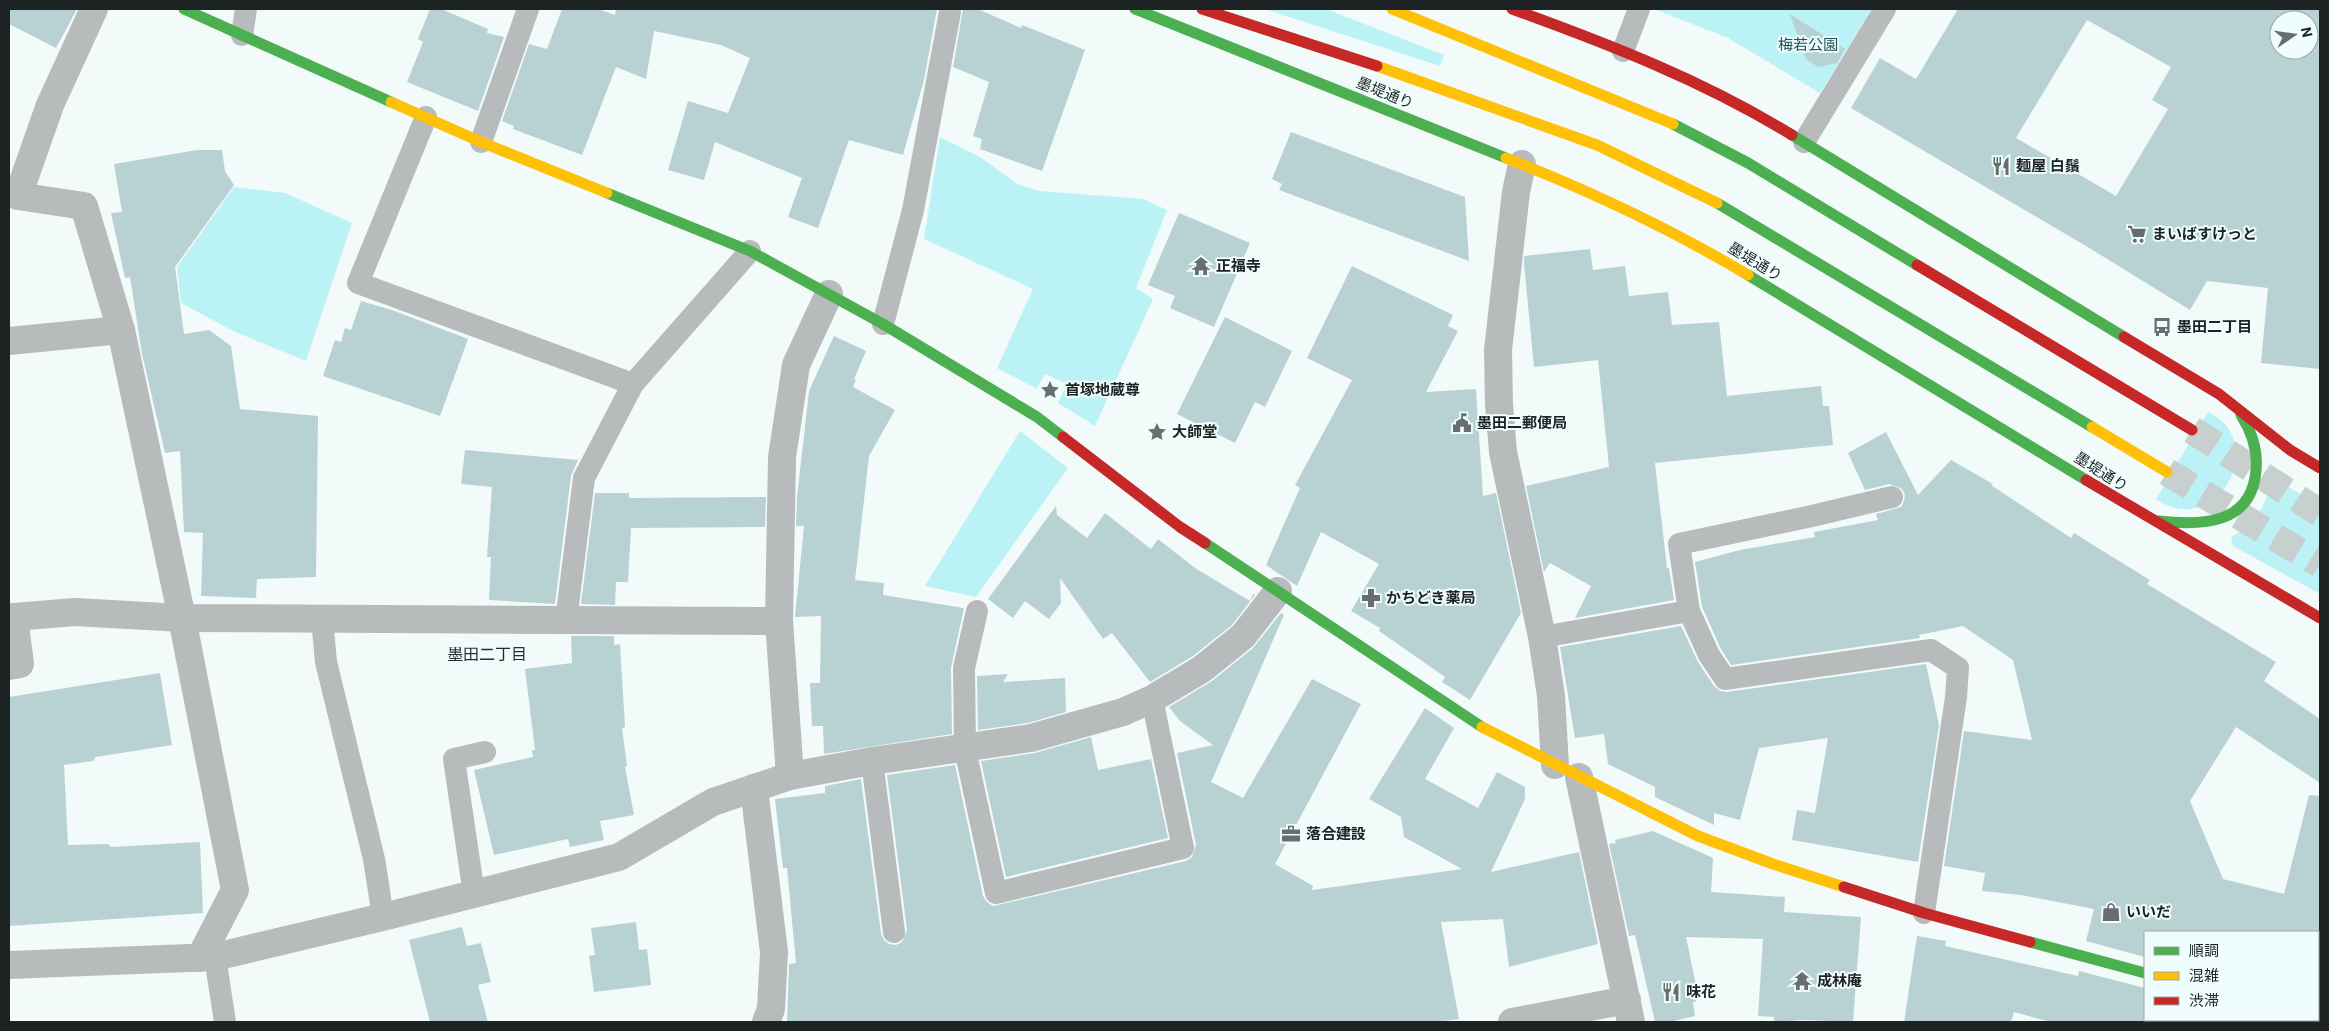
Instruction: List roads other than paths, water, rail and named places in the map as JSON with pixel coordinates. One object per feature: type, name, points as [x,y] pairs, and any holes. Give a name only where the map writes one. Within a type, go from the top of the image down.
[{"type":"main road","points":[[184,9],[481,142],[750,251],[829,294],[883,324],[1037,417],[1180,527],[1488,731],[1698,836],[1772,864],[1924,913],[2144,973]]},
{"type":"main road","name":"墨堤通り","points":[[1136,9],[1522,164],[1637,214],[1701,247],[2149,519],[2320,618]]},
{"type":"main road","name":"墨堤通り","points":[[1202,9],[1336,51],[1597,145],[1665,176],[1725,207],[2167,472]]},
{"type":"main road","points":[[1392,9],[1527,66],[1680,127],[1731,154],[2192,430]]},
{"type":"main road","points":[[1512,9],[1623,51],[1699,84],[1804,142],[2219,394],[2290,450],[2320,468]]},
{"type":"main road","points":[[2149,519],[2179,524],[2206,524],[2234,514],[2243,506],[2257,478],[2257,454],[2252,433],[2236,408]]},
{"type":"street","points":[[94,9],[50,105],[18,196],[84,206],[121,330],[182,618],[235,890],[208,957]]},
{"type":"street","points":[[1522,164],[1512,222],[1498,350],[1499,404],[1503,452],[1542,637],[1551,696],[1555,765]]},
{"type":"street","points":[[790,776],[779,621],[782,457],[796,366],[829,294]]},
{"type":"street","points":[[9,341],[121,330]]},
{"type":"street","points":[[9,964],[208,957],[384,917],[619,857],[712,802],[790,776],[872,761],[1031,738],[1123,712],[1152,699],[1202,669],[1243,636],[1278,591]]},
{"type":"street","points":[[9,666],[20,664],[14,617],[75,612],[182,618],[779,621]]},
{"type":"street","points":[[1512,1022],[1629,1011],[1579,777]]},
{"type":"street","points":[[754,788],[774,952],[771,1009],[766,1022]]},
{"type":"lane","points":[[242,35],[246,9]]},
{"type":"lane","points":[[481,142],[528,9]]},
{"type":"lane","points":[[1623,51],[1639,9]]},
{"type":"lane","points":[[1804,142],[1885,9]]},
{"type":"lane","points":[[883,324],[913,210],[950,12]]},
{"type":"lane","points":[[426,117],[358,283],[633,384]]},
{"type":"lane","points":[[566,621],[584,478],[633,384],[750,251]]},
{"type":"lane","points":[[1892,497],[1679,544],[1689,611],[1709,655],[1725,679],[1931,650],[1958,668],[1956,697],[1924,913]]},
{"type":"lane","points":[[977,611],[964,668],[965,749],[996,893],[1183,848],[1152,699]]},
{"type":"lane","points":[[1542,637],[1689,611]]},
{"type":"lane","points":[[322,619],[326,662],[374,859],[384,917]]},
{"type":"lane","points":[[474,894],[454,759],[485,752]]},
{"type":"lane","points":[[872,761],[894,932]]},
{"type":"lane","points":[[208,957],[225,1022]]},
{"type":"tunnel","points":[[2192,430],[2320,513]]},
{"type":"tunnel","points":[[2167,472],[2320,564]]},
{"type":"place","name":"麺屋 白鬚","points":[[2001,166]]},
{"type":"place","name":"まいばすけっと","points":[[2137,234]]},
{"type":"place","name":"正福寺","points":[[1201,266]]},
{"type":"place","name":"墨田二丁目","points":[[2162,327]]},
{"type":"place","name":"首塚地蔵尊","points":[[1050,390]]},
{"type":"place","name":"墨田二郵便局","points":[[1462,423]]},
{"type":"place","name":"大師堂","points":[[1157,432]]},
{"type":"place","name":"かちどき薬局","points":[[1371,598]]},
{"type":"place","name":"落合建設","points":[[1291,834]]},
{"type":"place","name":"いいだ","points":[[2111,912]]},
{"type":"place","name":"成林庵","points":[[1802,981]]},
{"type":"place","name":"味花","points":[[1671,992]]},
{"type":"district","name":"墨田二丁目","points":[[487,654]]},
{"type":"park label","name":"梅若公園","points":[[1808,45]]}]
